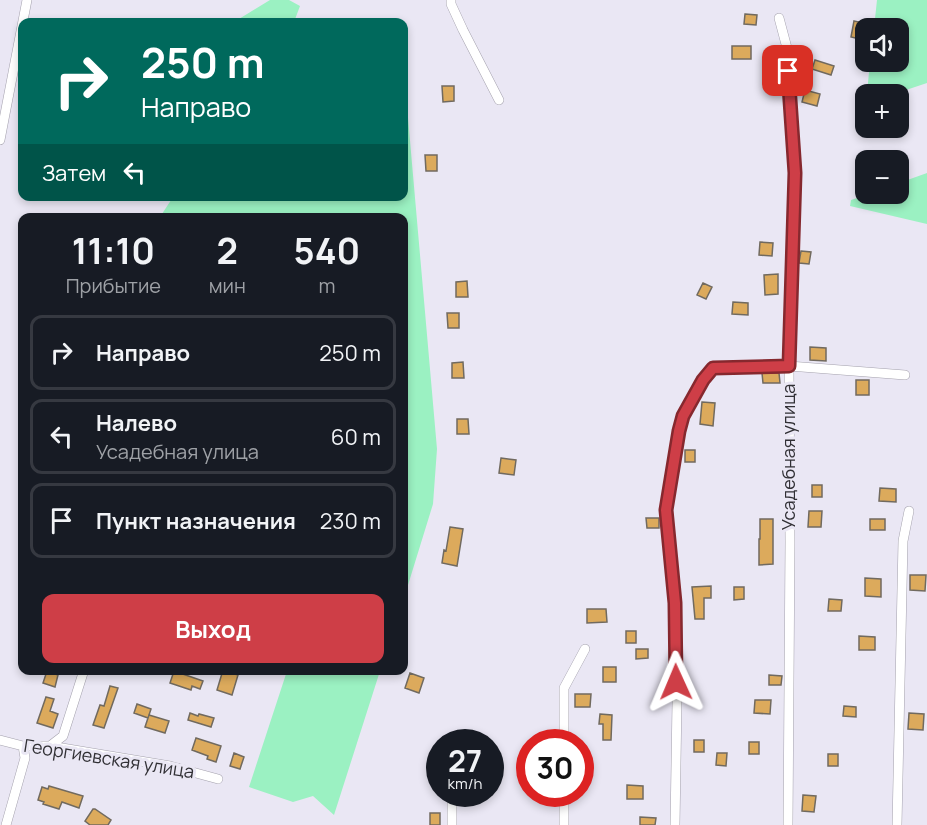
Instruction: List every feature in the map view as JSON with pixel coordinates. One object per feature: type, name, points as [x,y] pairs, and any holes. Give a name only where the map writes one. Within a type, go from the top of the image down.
[{"type":"street","points":[[24,18],[27,0]]},
{"type":"street","points":[[451,0],[463,30],[499,100]]},
{"type":"street","name":"Усадебная улица","points":[[779,18],[787,48],[795,173],[789,366],[788,825]]},
{"type":"street","points":[[0,140],[18,47]]},
{"type":"street","points":[[675,825],[677,702],[675,614],[666,510],[683,416],[703,380],[713,368],[789,366],[905,375]]},
{"type":"street","points":[[897,825],[903,541],[909,511]]},
{"type":"street","points":[[564,729],[564,688],[585,650]]},
{"type":"street","points":[[50,746],[63,736],[82,675]]},
{"type":"street","name":"Георгиевская улица","points":[[0,740],[23,746],[50,746],[170,766],[218,779]]},
{"type":"street","points":[[6,825],[25,758],[23,746]]},
{"type":"street","points":[[452,807],[452,825]]},
{"type":"street","points":[[564,807],[564,825]]},
{"type":"green space","points":[[270,0],[289,0],[300,6],[296,18],[241,18]]},
{"type":"green space","points":[[877,0],[927,0],[927,83],[909,89],[909,84],[868,84],[869,72],[909,72],[909,18],[875,18]]},
{"type":"green space","points":[[408,118],[437,449],[433,504],[408,585],[408,213],[163,213],[170,201],[408,201]]},
{"type":"green space","points":[[927,173],[927,224],[850,206],[851,200],[855,199],[855,204],[909,204],[909,179]]},
{"type":"green space","points":[[286,675],[379,675],[334,815],[313,796],[293,802],[249,787]]},
{"type":"building","points":[[745,14],[757,15],[756,25],[744,24]]},
{"type":"building","points":[[854,21],[855,38],[851,37]]},
{"type":"building","points":[[732,46],[751,46],[751,59],[732,59]]},
{"type":"building","points":[[815,60],[834,66],[831,75],[812,69]]},
{"type":"building","points":[[442,86],[454,86],[454,101],[443,102]]},
{"type":"building","points":[[805,90],[820,94],[817,106],[802,102]]},
{"type":"building","points":[[425,155],[437,155],[437,171],[426,171]]},
{"type":"building","points":[[760,242],[773,243],[772,256],[759,255]]},
{"type":"building","points":[[801,251],[811,252],[809,264],[799,263]]},
{"type":"building","points":[[778,274],[778,294],[765,295],[764,275]]},
{"type":"building","points":[[467,281],[468,297],[456,297],[456,282]]},
{"type":"building","points":[[703,283],[712,287],[706,299],[697,295]]},
{"type":"building","points":[[733,302],[748,303],[748,315],[732,314]]},
{"type":"building","points":[[447,313],[459,313],[459,328],[448,328]]},
{"type":"building","points":[[810,347],[826,348],[826,361],[810,360]]},
{"type":"building","points":[[463,362],[464,378],[452,378],[452,363]]},
{"type":"building","points":[[762,373],[779,373],[780,383],[763,383]]},
{"type":"building","points":[[856,380],[869,380],[869,395],[856,395]]},
{"type":"building","points":[[702,402],[715,403],[713,426],[700,424]]},
{"type":"building","points":[[457,419],[468,419],[469,434],[457,434]]},
{"type":"building","points":[[685,450],[695,450],[695,462],[685,462]]},
{"type":"building","points":[[501,458],[516,460],[514,475],[499,473]]},
{"type":"building","points":[[812,485],[822,485],[822,497],[812,497]]},
{"type":"building","points":[[880,488],[896,489],[896,502],[879,501]]},
{"type":"building","points":[[809,511],[822,511],[821,527],[808,527]]},
{"type":"building","points":[[646,518],[659,518],[659,528],[647,528]]},
{"type":"building","points":[[760,519],[773,519],[773,564],[759,565]]},
{"type":"building","points":[[870,519],[885,519],[885,530],[870,530]]},
{"type":"building","points":[[450,527],[463,529],[457,566],[442,563]]},
{"type":"building","points":[[910,575],[926,575],[925,591],[910,590]]},
{"type":"building","points":[[865,578],[881,579],[881,597],[865,596]]},
{"type":"building","points":[[711,586],[711,598],[704,598],[704,619],[695,619],[692,587]]},
{"type":"building","points":[[734,587],[744,587],[744,599],[734,600]]},
{"type":"building","points":[[829,599],[842,600],[841,611],[828,611]]},
{"type":"building","points":[[587,609],[606,609],[607,622],[587,623]]},
{"type":"building","points":[[626,631],[636,631],[636,643],[626,643]]},
{"type":"building","points":[[859,636],[875,637],[875,650],[859,650]]},
{"type":"building","points":[[636,649],[648,649],[648,658],[636,659]]},
{"type":"building","points":[[603,667],[616,667],[616,682],[603,682]]},
{"type":"building","points":[[410,673],[424,678],[419,693],[405,688]]},
{"type":"building","points":[[46,675],[58,675],[55,687],[43,683]]},
{"type":"building","points":[[173,675],[186,675],[203,681],[200,689],[192,686],[191,690],[170,683]]},
{"type":"building","points":[[222,675],[238,675],[232,695],[217,690]]},
{"type":"building","points":[[769,675],[782,676],[781,685],[769,685]]},
{"type":"building","points":[[110,686],[118,688],[104,728],[93,725],[100,705],[104,706]]},
{"type":"building","points":[[575,694],[591,694],[590,707],[575,707]]},
{"type":"building","points":[[46,697],[54,699],[50,711],[58,714],[53,728],[37,723]]},
{"type":"building","points":[[755,700],[771,700],[770,714],[754,713]]},
{"type":"building","points":[[137,704],[151,709],[148,718],[134,713]]},
{"type":"building","points":[[844,706],[856,707],[856,717],[843,716]]},
{"type":"building","points":[[190,713],[214,718],[211,727],[188,720]]},
{"type":"building","points":[[909,713],[924,714],[923,730],[908,729]]},
{"type":"building","points":[[600,714],[612,715],[611,740],[603,740],[603,724],[599,724]]},
{"type":"building","points":[[149,715],[169,721],[165,733],[145,727]]},
{"type":"building","points":[[196,738],[221,746],[216,762],[192,750]]},
{"type":"building","points":[[694,740],[704,740],[704,752],[694,752]]},
{"type":"building","points":[[749,742],[759,742],[759,754],[749,754]]},
{"type":"building","points":[[234,753],[244,757],[240,769],[230,766]]},
{"type":"building","points":[[717,753],[727,753],[726,766],[716,765]]},
{"type":"building","points":[[828,754],[838,754],[838,766],[828,766]]},
{"type":"building","points":[[627,785],[643,786],[643,799],[627,799]]},
{"type":"building","points":[[49,786],[83,796],[79,808],[62,802],[59,809],[43,804],[44,802],[38,800],[42,787],[48,789]]},
{"type":"building","points":[[803,795],[816,796],[814,812],[802,811]]},
{"type":"building","points":[[93,809],[111,820],[108,825],[90,825],[85,821]]},
{"type":"building","points":[[430,813],[440,813],[440,825],[430,825]]},
{"type":"building","points":[[640,817],[656,818],[655,825],[640,825]]},
{"type":"route","points":[[676,682],[675,603],[666,510],[683,416],[703,380],[713,368],[789,366],[795,173],[788,71]]}]
